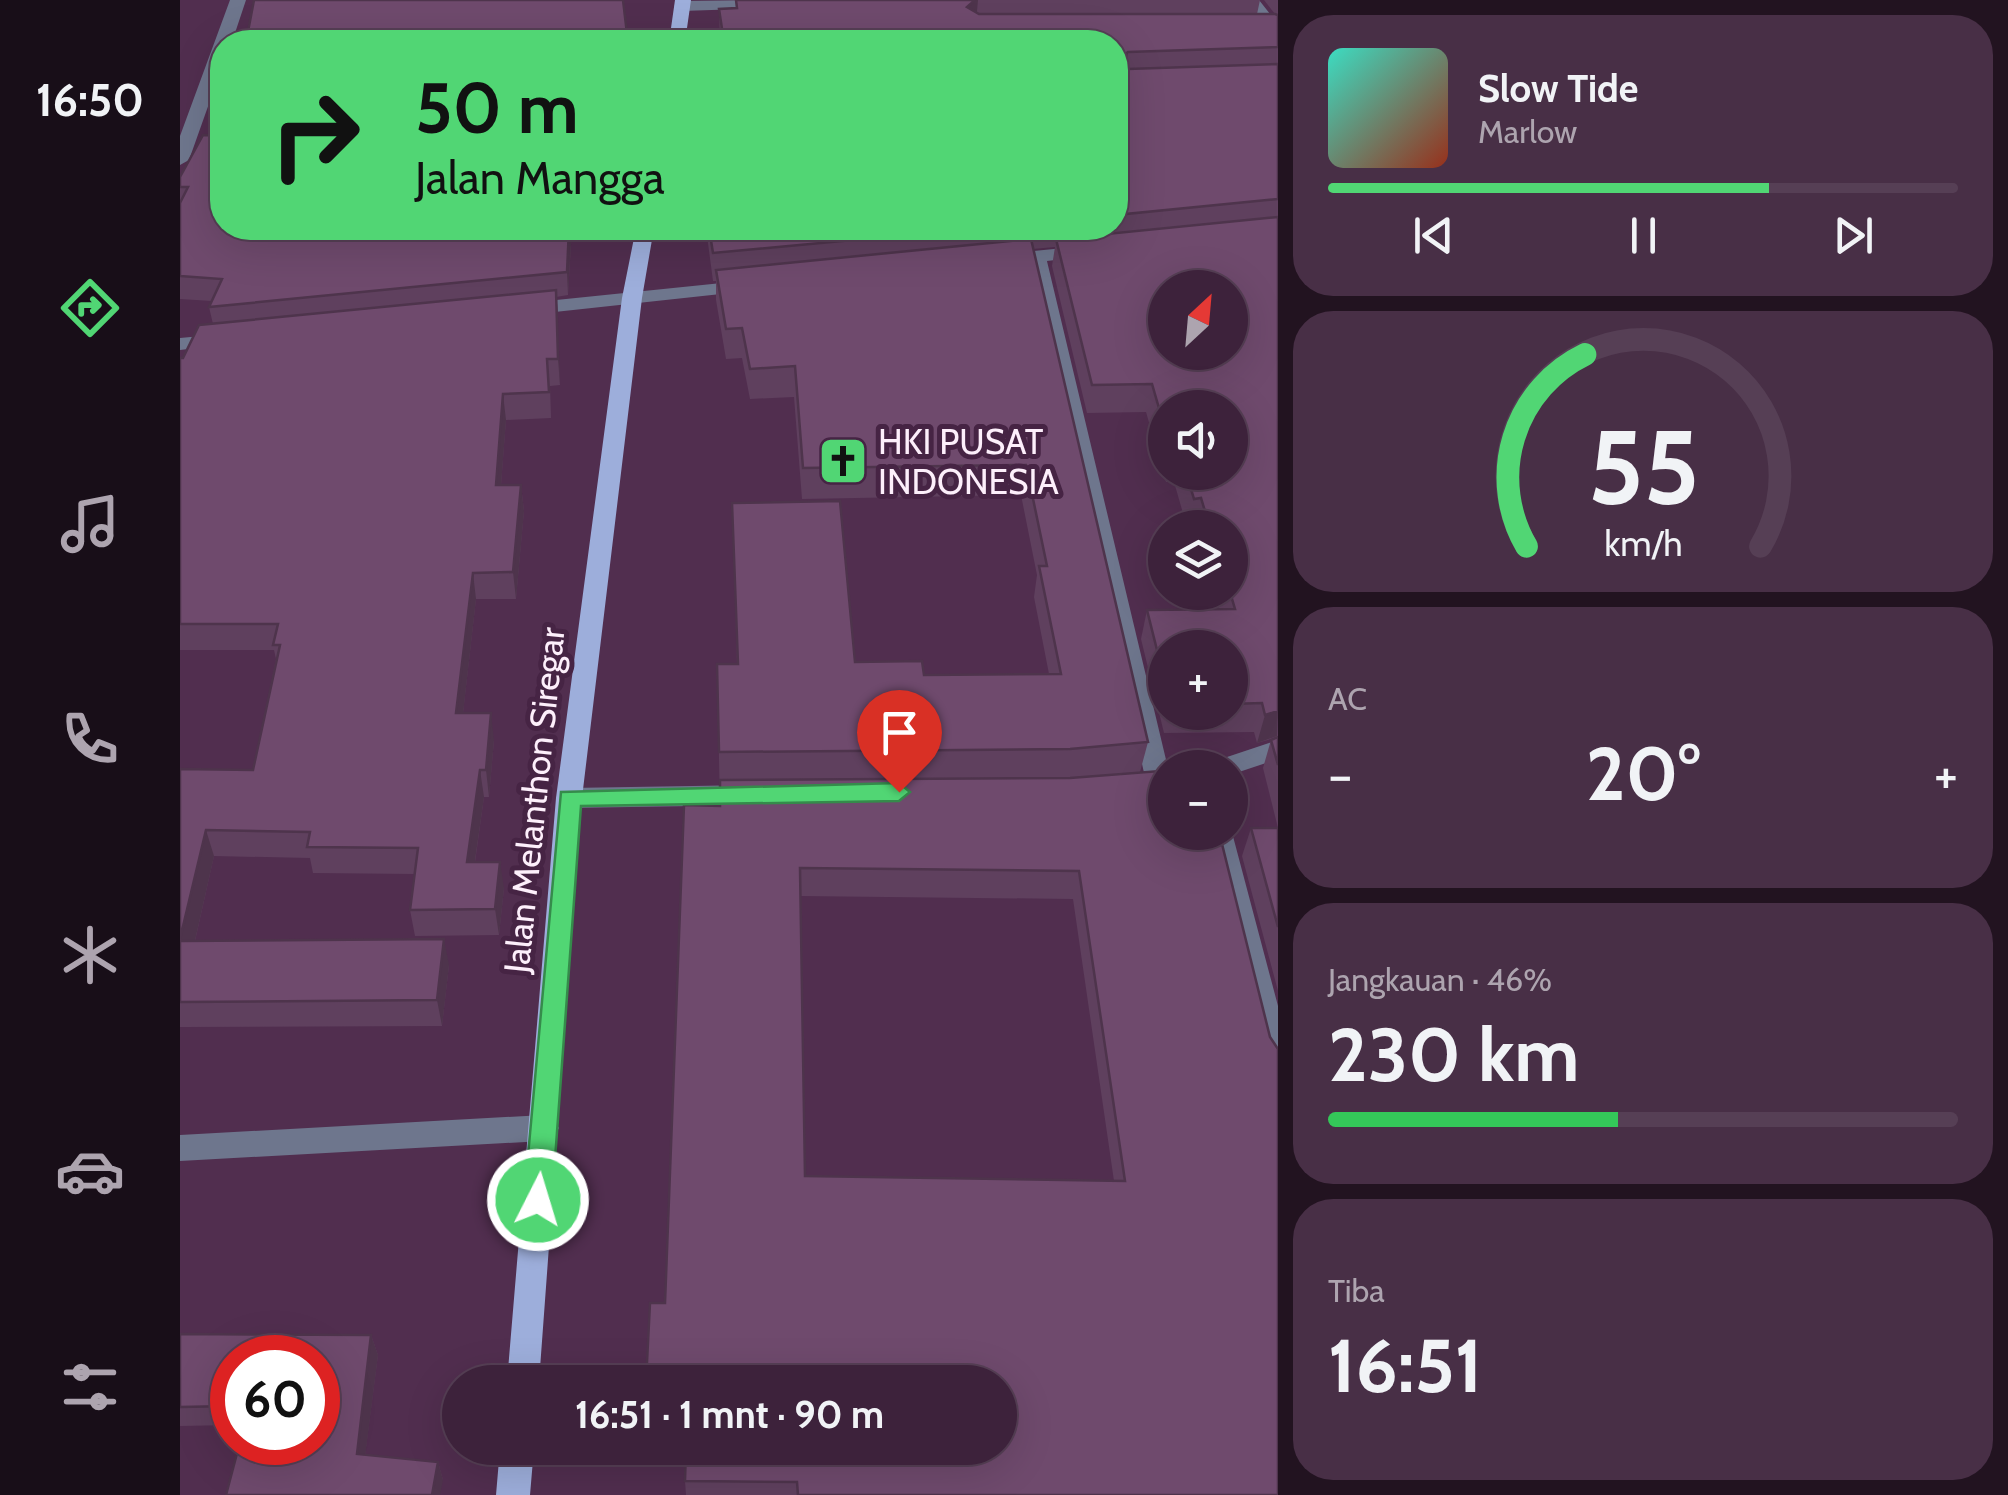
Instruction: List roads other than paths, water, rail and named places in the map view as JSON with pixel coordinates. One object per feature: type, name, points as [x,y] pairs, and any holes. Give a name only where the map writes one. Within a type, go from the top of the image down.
[{"type":"main road","points":[[679,30],[683,3]]},
{"type":"main road","name":"Jalan Melanthon Siregar","points":[[523,1365],[570,798],[632,298],[643,240]]},
{"type":"main road","points":[[513,1495],[516,1465]]},
{"type":"street","points":[[228,30],[238,0]]},
{"type":"street","points":[[1251,0],[1277,33]]},
{"type":"street","points":[[683,3],[778,4]]},
{"type":"street","points":[[1255,31],[1277,33]]},
{"type":"street","points":[[180,160],[210,79]]},
{"type":"street","points":[[979,263],[1111,250]]},
{"type":"street","points":[[1037,257],[1148,755]]},
{"type":"street","points":[[516,310],[767,284]]},
{"type":"street","points":[[180,344],[252,337]]},
{"type":"street","points":[[1248,760],[1278,749]]},
{"type":"street","points":[[570,798],[782,794]]},
{"type":"street","points":[[1225,850],[1278,1063]]},
{"type":"street","points":[[180,1148],[544,1128]]},
{"type":"place","name":"HKI PUSAT INDONESIA","points":[[843,461]]}]
